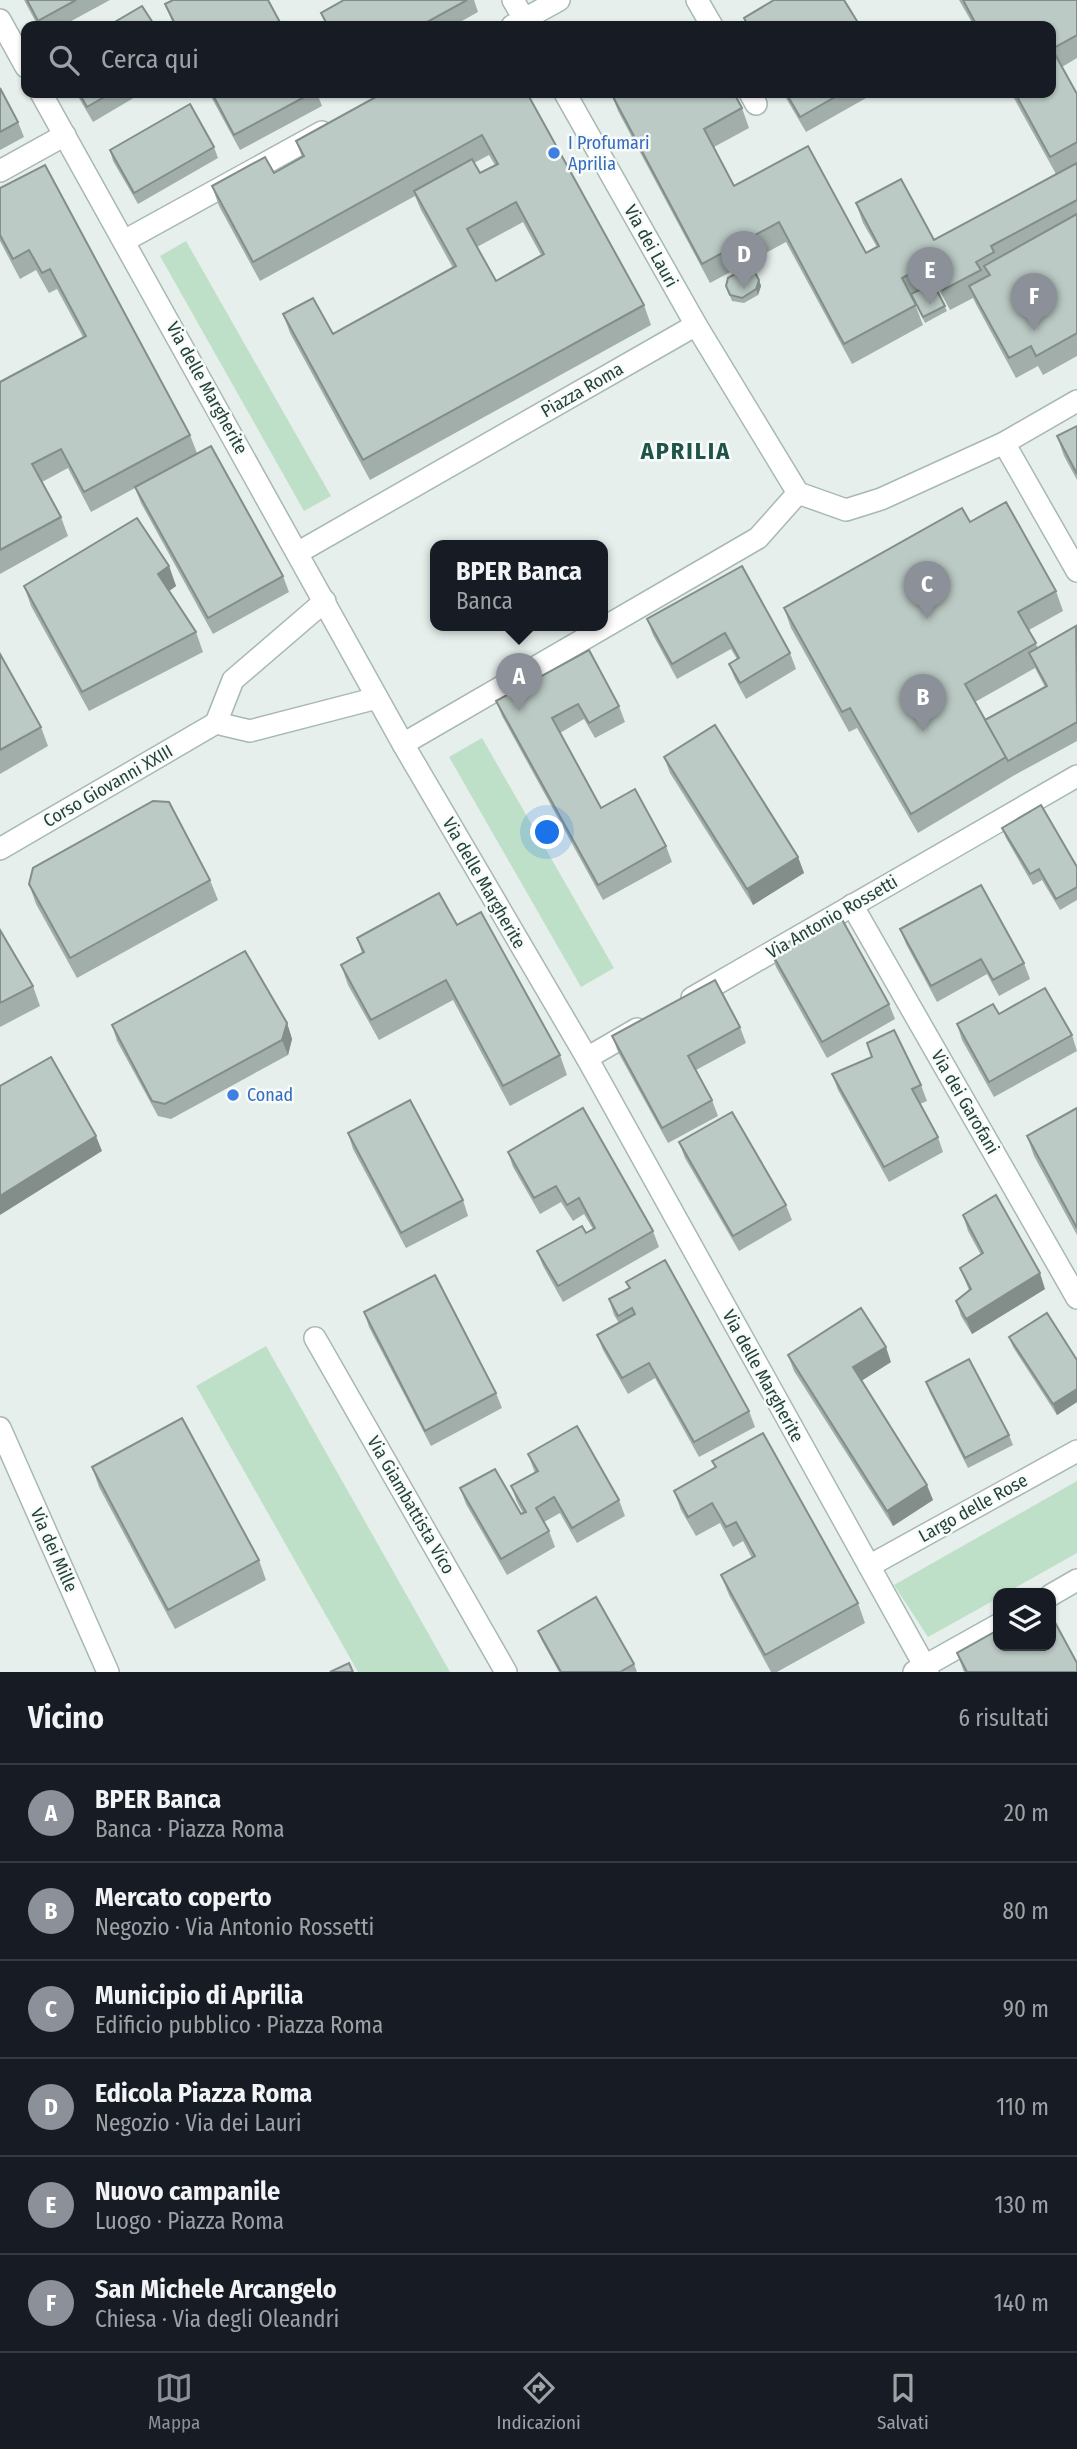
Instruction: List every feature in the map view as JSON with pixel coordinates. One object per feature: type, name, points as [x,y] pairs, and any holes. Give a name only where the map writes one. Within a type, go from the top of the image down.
[{"type":"street","points":[[513,0],[520,21]]},
{"type":"street","points":[[526,21],[559,0]]},
{"type":"street","points":[[697,0],[709,21]]},
{"type":"street","points":[[0,20],[21,58]]},
{"type":"street","name":"Via delle Margherite","points":[[44,98],[299,552],[403,744],[587,1058],[869,1566],[922,1670]]},
{"type":"street","name":"Via dei Lauri","points":[[568,98],[696,326]]},
{"type":"street","points":[[124,241],[344,120]]},
{"type":"street","points":[[0,171],[65,135]]},
{"type":"street","points":[[696,326],[798,493],[846,510],[910,487],[1004,443],[1077,401]]},
{"type":"street","name":"Piazza Roma","points":[[299,552],[696,326]]},
{"type":"street","points":[[1004,443],[1077,570]]},
{"type":"street","points":[[608,625],[758,538],[798,493]]},
{"type":"street","points":[[325,601],[233,680],[216,723],[250,731],[377,698]]},
{"type":"street","points":[[403,744],[598,631]]},
{"type":"street","name":"Corso Giovanni XXIII","points":[[0,849],[216,723]]},
{"type":"street","name":"Via Antonio Rossetti","points":[[587,1058],[1077,776]]},
{"type":"street","name":"Via dei Garofani","points":[[852,905],[1077,1298]]},
{"type":"street","name":"Via Giambattista Vico","points":[[315,1338],[506,1672]]},
{"type":"street","name":"Via dei Mille","points":[[0,1428],[10,1476],[108,1672]]},
{"type":"street","name":"Largo delle Rose","points":[[869,1566],[1077,1451]]},
{"type":"street","points":[[1056,1592],[1077,1580]]},
{"type":"street","points":[[922,1670],[993,1628]]},
{"type":"green space","points":[[186,241],[331,496],[304,511],[160,256]]},
{"type":"green space","points":[[482,738],[614,968],[581,987],[449,757]]},
{"type":"green space","points":[[266,1346],[450,1672],[358,1672],[196,1386]]},
{"type":"green space","points":[[1077,1481],[1077,1553],[1015,1588],[993,1588],[993,1601],[928,1637],[894,1585]]},
{"type":"building","points":[[27,0],[76,0],[38,21]]},
{"type":"building","points":[[173,0],[268,0],[279,21],[174,21],[165,4]]},
{"type":"building","points":[[344,0],[467,0],[429,21],[325,21],[321,13]]},
{"type":"building","points":[[774,0],[844,0],[857,21],[746,21],[744,18]]},
{"type":"building","points":[[963,0],[1077,0],[1077,35],[1056,47],[1056,21],[974,21]]},
{"type":"building","points":[[142,6],[152,21],[116,21]]},
{"type":"building","points":[[1056,56],[1077,94],[1077,142],[1050,157],[1018,98],[1056,98]]},
{"type":"building","points":[[0,88],[18,122],[0,132]]},
{"type":"building","points":[[82,98],[102,98],[87,107]]},
{"type":"building","points":[[215,98],[303,98],[234,135]]},
{"type":"building","points":[[374,98],[530,98],[644,305],[363,460],[283,314],[313,298],[333,334],[456,266],[414,191],[472,159],[480,173],[498,164],[482,135],[253,262],[212,186],[265,157],[274,173],[304,156],[296,141]],"holes":[[[516,202],[544,254],[496,281],[467,229]]]},
{"type":"building","points":[[614,98],[737,98],[742,108],[704,129],[734,186],[808,146],[866,253],[879,246],[856,203],[901,179],[934,240],[1077,163],[1077,200],[991,246],[994,252],[976,262],[981,270],[943,290],[929,264],[902,278],[916,305],[844,344],[779,222],[702,264]]},
{"type":"building","points":[[789,98],[833,98],[800,117]]},
{"type":"building","points":[[190,104],[214,147],[134,193],[110,150]]},
{"type":"building","points":[[45,165],[190,435],[84,492],[61,449],[32,464],[61,517],[0,550],[0,382],[86,336],[50,269],[42,273],[29,250],[13,259],[0,235],[0,188]]},
{"type":"building","points":[[1077,214],[1077,333],[1036,356],[1031,346],[1009,358],[969,286],[990,275],[984,266]]},
{"type":"building","points":[[744,269],[754,271],[759,280],[756,289],[742,298],[730,295],[726,286],[728,278]]},
{"type":"building","points":[[933,283],[945,306],[923,317],[911,294]]},
{"type":"building","points":[[1077,426],[1077,474],[1057,436]]},
{"type":"building","points":[[211,446],[283,576],[208,618],[135,487]]},
{"type":"building","points":[[1006,502],[1056,591],[1018,612],[1036,643],[965,684],[1006,757],[911,814],[850,708],[842,712],[784,608],[962,508],[970,522]]},
{"type":"building","points":[[137,518],[169,566],[158,574],[196,632],[82,692],[24,586]]},
{"type":"building","points":[[742,566],[790,653],[740,683],[729,664],[739,658],[725,633],[672,664],[647,619]]},
{"type":"building","points":[[1076,626],[1077,722],[1008,761],[985,720],[1047,686],[1029,653]]},
{"type":"building","points":[[589,650],[619,706],[589,723],[578,704],[552,718],[601,808],[635,789],[666,846],[598,885],[496,701]]},
{"type":"building","points":[[0,654],[41,727],[0,750]]},
{"type":"building","points":[[715,725],[798,857],[747,889],[664,757]]},
{"type":"building","points":[[153,801],[169,802],[210,880],[70,958],[29,884],[33,868]]},
{"type":"building","points":[[1041,805],[1077,867],[1077,887],[1056,899],[1039,869],[1030,874],[1002,828]]},
{"type":"building","points":[[981,885],[1024,963],[993,980],[981,959],[931,986],[900,929]]},
{"type":"building","points":[[439,893],[457,925],[481,912],[560,1055],[503,1086],[446,980],[371,1020],[341,965],[364,952],[357,938]]},
{"type":"building","points":[[839,914],[889,1004],[822,1042],[771,952]]},
{"type":"building","points":[[0,930],[33,986],[0,1003]]},
{"type":"building","points":[[245,951],[287,1023],[282,1040],[165,1104],[152,1101],[112,1025]]},
{"type":"building","points":[[715,980],[740,1027],[688,1056],[712,1100],[662,1128],[612,1036]]},
{"type":"building","points":[[1045,988],[1072,1035],[989,1082],[957,1024],[993,1004],[999,1014]]},
{"type":"building","points":[[894,1030],[921,1085],[912,1089],[938,1137],[884,1167],[832,1074],[872,1057],[867,1043]]},
{"type":"building","points":[[51,1057],[96,1136],[0,1196],[0,1086]]},
{"type":"building","points":[[410,1100],[463,1200],[401,1233],[348,1133]]},
{"type":"building","points":[[583,1108],[653,1231],[558,1286],[537,1251],[582,1226],[586,1233],[595,1228],[579,1198],[567,1205],[556,1186],[534,1198],[508,1152]]},
{"type":"building","points":[[1077,1108],[1077,1228],[1027,1136]]},
{"type":"building","points":[[732,1112],[786,1205],[733,1236],[679,1142]]},
{"type":"building","points":[[996,1195],[1040,1273],[966,1319],[956,1301],[971,1289],[960,1268],[983,1253],[963,1215]]},
{"type":"building","points":[[665,1260],[749,1411],[694,1442],[649,1363],[622,1378],[597,1335],[635,1314],[632,1308],[618,1316],[609,1299],[630,1288],[626,1282]]},
{"type":"building","points":[[435,1275],[496,1393],[425,1431],[364,1312]]},
{"type":"building","points":[[861,1308],[886,1347],[853,1367],[927,1485],[887,1511],[788,1355]]},
{"type":"building","points":[[1047,1313],[1077,1360],[1077,1389],[1053,1404],[1009,1337]]},
{"type":"building","points":[[969,1359],[1009,1435],[965,1458],[926,1382]]},
{"type":"building","points":[[182,1418],[259,1560],[168,1610],[92,1467]]},
{"type":"building","points":[[577,1426],[619,1500],[572,1528],[554,1497],[536,1508],[549,1531],[501,1559],[460,1488],[495,1469],[521,1514],[526,1512],[511,1486],[538,1471],[528,1454]]},
{"type":"building","points":[[763,1433],[858,1603],[765,1655],[721,1575],[755,1556],[736,1522],[726,1527],[712,1503],[688,1517],[674,1491],[716,1467],[712,1461]]},
{"type":"building","points":[[596,1597],[634,1664],[620,1672],[561,1672],[538,1631]]},
{"type":"building","points":[[1056,1624],[1077,1663],[1077,1672],[967,1672],[957,1653],[993,1633],[993,1651],[1056,1651]]},
{"type":"building","points":[[349,1663],[353,1672],[330,1672]]},
{"type":"place","name":"I Profumari Aprilia","points":[[554,153]]},
{"type":"place","name":"Edicola Piazza Roma","points":[[744,289]]},
{"type":"place","name":"Nuovo campanile","points":[[930,305]]},
{"type":"place","name":"San Michele Arcangelo","points":[[1034,331]]},
{"type":"place","name":"Municipio di Aprilia","points":[[927,619]]},
{"type":"place","name":"BPER Banca","points":[[519,711]]},
{"type":"place","name":"Mercato coperto","points":[[923,732]]},
{"type":"place","name":"Conad","points":[[233,1095]]},
{"type":"district","name":"APRILIA","points":[[686,451]]}]
